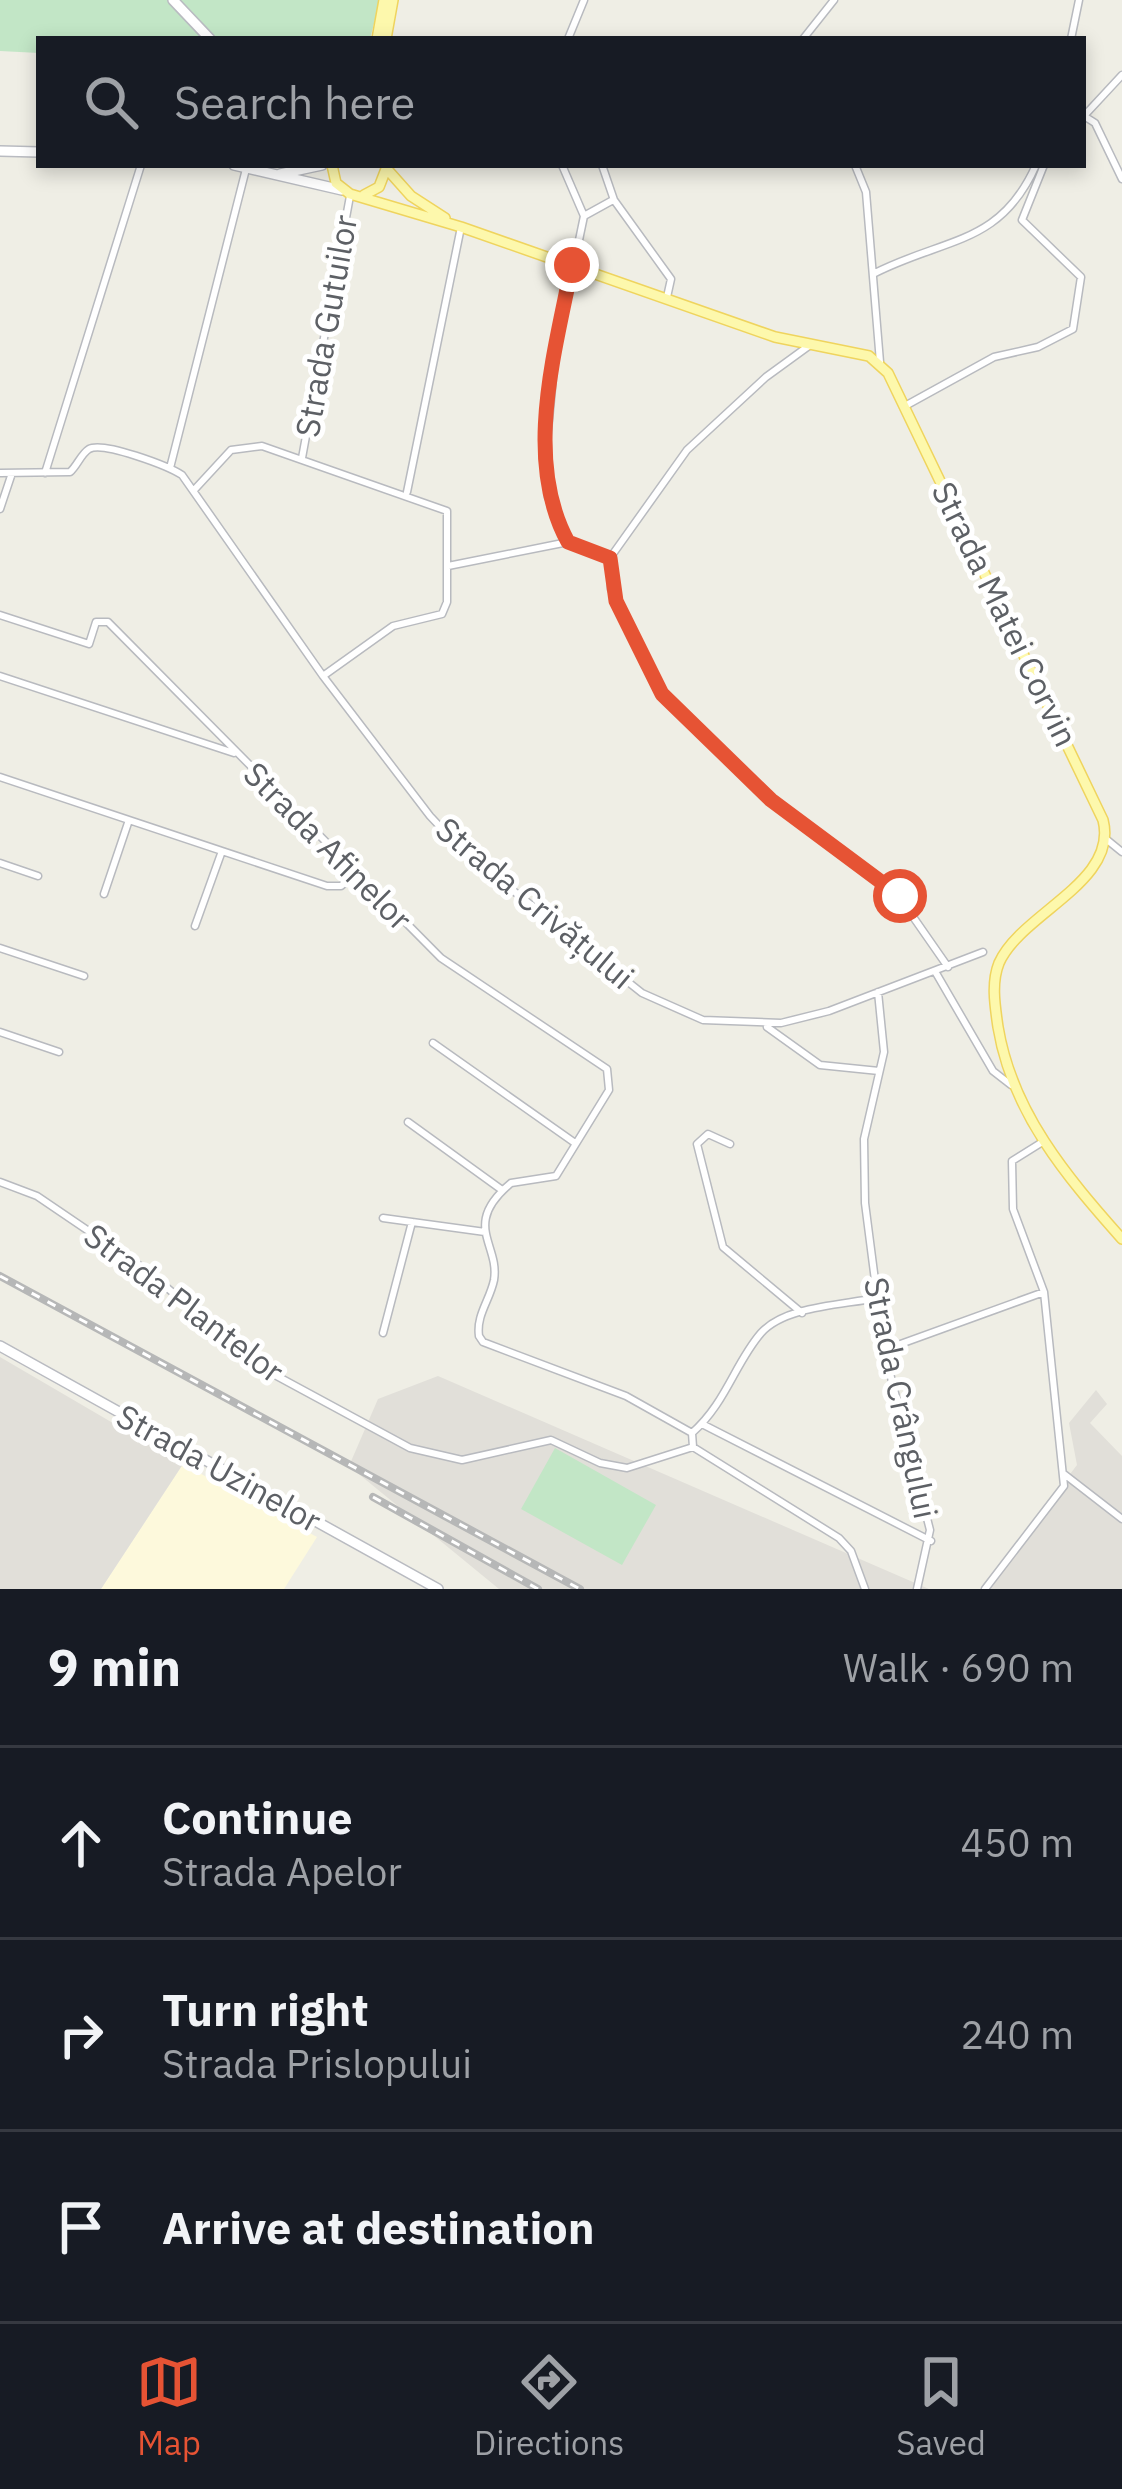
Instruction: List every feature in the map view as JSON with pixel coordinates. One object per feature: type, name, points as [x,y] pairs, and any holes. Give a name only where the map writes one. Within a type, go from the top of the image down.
[{"type":"main road","points":[[382,36],[388,0]]},
{"type":"main road","points":[[334,168],[350,193],[880,364]]},
{"type":"main road","points":[[350,193],[379,188],[385,168]]},
{"type":"main road","points":[[388,168],[411,196],[458,226]]},
{"type":"main road","name":"Strada Matei Corvin","points":[[880,364],[905,406],[1100,809],[1106,839]]},
{"type":"main road","points":[[1106,839],[1084,875],[1000,960],[995,1009],[1011,1085],[1044,1141],[1122,1239]]},
{"type":"street","points":[[173,0],[207,36]]},
{"type":"street","points":[[569,36],[584,0]]},
{"type":"street","points":[[806,36],[834,0]]},
{"type":"street","points":[[1072,36],[1079,0]]},
{"type":"street","points":[[816,36],[817,27]]},
{"type":"street","points":[[1086,114],[1122,75]]},
{"type":"street","points":[[1086,117],[1095,123],[1122,178]]},
{"type":"street","points":[[0,152],[36,152]]},
{"type":"street","points":[[45,473],[140,168]]},
{"type":"street","points":[[0,473],[70,472],[85,453],[98,448],[170,468],[246,168],[350,193]]},
{"type":"street","points":[[275,175],[308,168]]},
{"type":"street","points":[[563,168],[584,216],[554,356],[545,462],[548,497],[568,542]]},
{"type":"street","points":[[603,168],[614,200],[666,270],[670,279],[667,297]]},
{"type":"street","points":[[856,168],[866,192],[880,364]]},
{"type":"street","points":[[874,274],[1008,214],[1038,168]]},
{"type":"street","points":[[905,406],[994,357],[1038,346],[1072,329],[1081,277],[1022,220],[1039,168]]},
{"type":"street","name":"Strada Gutuilor","points":[[302,458],[350,193]]},
{"type":"street","points":[[584,216],[614,200]]},
{"type":"street","points":[[407,493],[458,226]]},
{"type":"street","points":[[810,345],[766,377],[687,450],[610,558],[616,601],[662,694],[771,800],[892,888],[948,968]]},
{"type":"street","points":[[195,489],[231,450],[247,446],[302,458],[447,511],[442,614],[393,626],[323,676]]},
{"type":"street","name":"Strada Crivățului","points":[[170,468],[195,489],[323,676],[406,786],[463,851],[620,977],[665,1006],[703,1021],[764,1024],[829,1011],[936,974],[983,952]]},
{"type":"street","points":[[0,508],[12,473]]},
{"type":"street","points":[[446,567],[568,542],[610,558]]},
{"type":"street","name":"Strada Afinelor","points":[[0,615],[89,644],[96,622],[108,622],[441,958],[607,1069],[609,1090],[556,1176],[520,1178],[502,1190]]},
{"type":"street","points":[[0,676],[237,754]]},
{"type":"street","points":[[0,777],[334,887],[356,873]]},
{"type":"street","points":[[104,894],[129,820]]},
{"type":"street","points":[[1106,839],[1122,853]]},
{"type":"street","points":[[196,926],[222,851]]},
{"type":"street","points":[[0,863],[38,876]]},
{"type":"street","points":[[0,948],[84,976]]},
{"type":"street","points":[[936,974],[994,1071],[1011,1085]]},
{"type":"street","name":"Strada Crângului","points":[[878,992],[885,1033],[863,1156],[884,1350],[931,1541],[917,1589]]},
{"type":"street","points":[[764,1024],[820,1065],[880,1071]]},
{"type":"street","points":[[0,1032],[59,1052]]},
{"type":"street","points":[[433,1042],[575,1143]]},
{"type":"street","points":[[408,1122],[502,1190],[488,1212],[485,1232],[495,1274],[478,1326],[483,1342],[626,1396],[692,1433]]},
{"type":"street","points":[[730,1144],[707,1134],[697,1144],[723,1247],[802,1313]]},
{"type":"street","points":[[985,1589],[1061,1490],[1064,1474],[1044,1292],[1012,1200],[1016,1182],[1012,1161],[1044,1141]]},
{"type":"street","name":"Strada Plantelor","points":[[0,1182],[37,1196],[146,1270],[262,1368],[410,1448],[462,1460],[551,1440],[599,1463],[627,1468],[693,1447]]},
{"type":"street","points":[[383,1218],[485,1232]]},
{"type":"street","points":[[383,1333],[412,1222]]},
{"type":"street","points":[[884,1350],[1044,1292]]},
{"type":"street","points":[[692,1433],[736,1380],[760,1334],[802,1313],[876,1298]]},
{"type":"street","name":"Strada Uzinelor","points":[[0,1346],[438,1589]]},
{"type":"street","points":[[702,1424],[931,1541]]},
{"type":"street","points":[[692,1433],[693,1447],[839,1538],[851,1551],[866,1589]]},
{"type":"street","points":[[1064,1474],[1122,1520]]},
{"type":"shaded area","points":[[0,1357],[183,1464],[101,1589],[0,1589]]},
{"type":"shaded area","points":[[438,1376],[929,1589],[499,1589],[349,1466],[378,1399]]},
{"type":"shaded area","points":[[1096,1390],[1107,1404],[1090,1423],[1122,1456],[1122,1589],[982,1589],[1077,1465],[1069,1423]]},
{"type":"shaded area","points":[[183,1464],[317,1537],[284,1589],[101,1589]]},
{"type":"green space","points":[[0,0],[380,0],[371,36],[36,36],[36,53],[0,51]]},
{"type":"green space","points":[[555,1448],[656,1505],[622,1565],[521,1509]]},
{"type":"railway","points":[[0,1276],[580,1589]]},
{"type":"railway","points":[[373,1497],[538,1589]]},
{"type":"route","points":[[572,265],[554,356],[545,462],[548,497],[568,542],[610,558],[611,589],[662,694],[771,800],[900,896]]}]
